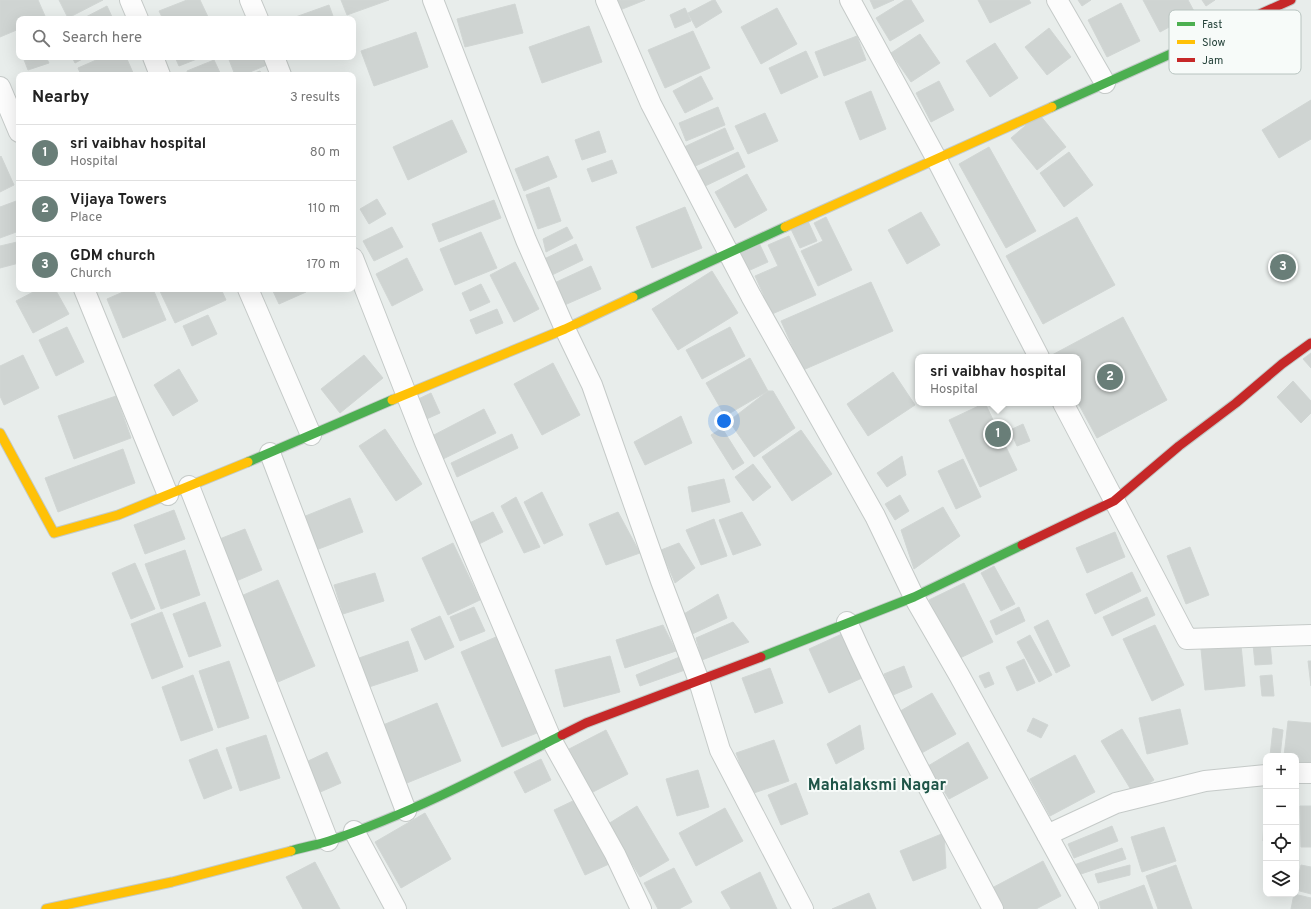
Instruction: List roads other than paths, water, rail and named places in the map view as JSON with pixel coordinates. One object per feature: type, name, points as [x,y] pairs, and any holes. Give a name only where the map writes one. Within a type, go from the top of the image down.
[{"type":"street","points":[[130,0],[137,16]]},
{"type":"street","points":[[250,0],[257,16]]},
{"type":"street","points":[[433,0],[526,240],[565,329],[592,385],[661,581],[699,681],[720,750],[803,909]]},
{"type":"street","points":[[606,0],[651,104],[751,296],[875,516],[914,597],[959,675],[1088,909]]},
{"type":"street","points":[[850,0],[936,158],[1038,354]]},
{"type":"street","points":[[1057,0],[1105,83]]},
{"type":"street","points":[[1269,10],[1291,0]]},
{"type":"street","points":[[0,433],[54,533],[118,515],[311,436],[406,394],[565,329],[936,158],[1169,54]]},
{"type":"street","points":[[154,60],[159,72]]},
{"type":"street","points":[[275,60],[281,72]]},
{"type":"street","points":[[0,87],[16,125]]},
{"type":"street","points":[[356,266],[406,394],[481,576],[552,741],[615,854],[641,909]]},
{"type":"street","points":[[85,292],[168,495]]},
{"type":"street","points":[[249,292],[311,436]]},
{"type":"street","points":[[46,909],[172,882],[328,841],[406,811],[482,776],[586,723],[699,681],[914,597],[1114,501],[1179,446],[1236,403],[1282,364],[1311,343]]},
{"type":"street","points":[[1065,406],[1188,639],[1311,636]]},
{"type":"street","points":[[270,453],[406,811]]},
{"type":"street","points":[[188,486],[328,841]]},
{"type":"street","points":[[847,622],[868,669],[917,767],[993,909]]},
{"type":"street","points":[[1299,773],[1311,773]]},
{"type":"street","points":[[1047,835],[1116,803],[1205,781],[1263,775]]},
{"type":"street","points":[[354,831],[396,909]]},
{"type":"place","name":"GDM church","points":[[1283,267]]},
{"type":"place","name":"Vijaya Towers","points":[[1110,377]]},
{"type":"place","name":"sri vaibhav hospital","points":[[998,434]]},
{"type":"district","name":"Mahalaksmi Nagar","points":[[877,786]]}]
